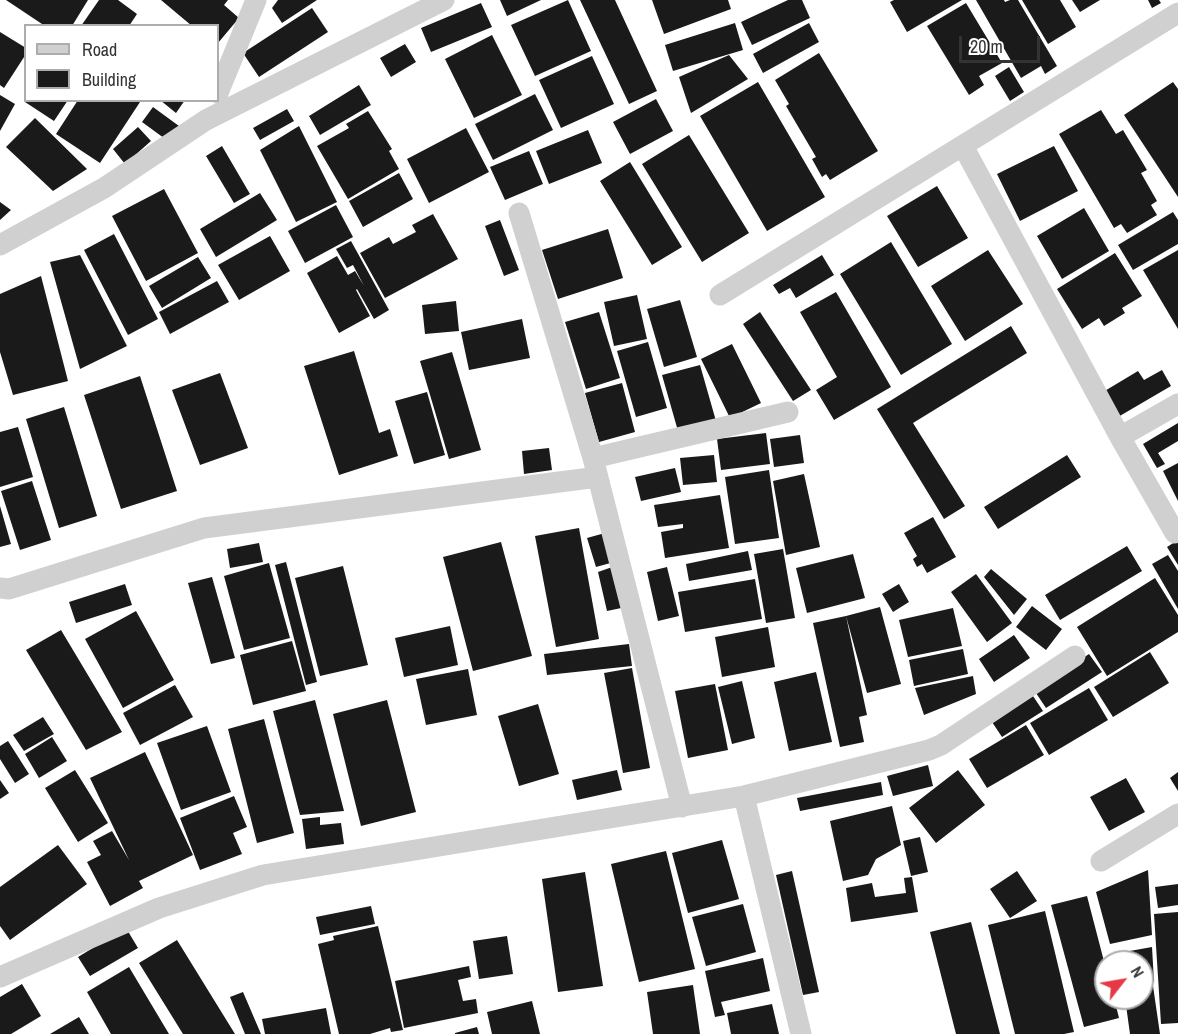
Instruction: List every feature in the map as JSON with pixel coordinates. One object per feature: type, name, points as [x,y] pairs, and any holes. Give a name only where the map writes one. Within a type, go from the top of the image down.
[{"type":"street","points":[[219,91],[256,0]]},
{"type":"street","points":[[0,244],[104,188],[206,120],[444,0]]},
{"type":"street","points":[[720,295],[1178,13]]},
{"type":"street","points":[[206,120],[213,102]]},
{"type":"street","points":[[963,146],[1174,533]]},
{"type":"street","points":[[519,213],[595,467],[682,807]]},
{"type":"street","points":[[1120,437],[1178,404]]},
{"type":"street","points":[[0,588],[9,589],[204,528],[595,467],[788,412]]},
{"type":"street","points":[[0,977],[159,908],[263,875],[744,796],[935,748],[1075,656]]},
{"type":"street","points":[[744,796],[801,1034]]},
{"type":"street","points":[[1101,861],[1178,814]]},
{"type":"building","points":[[6,0],[88,0],[73,24],[42,24]]},
{"type":"building","points":[[99,0],[118,0],[137,14],[130,24],[82,24]]},
{"type":"building","points":[[161,0],[228,0],[224,5],[239,18],[219,42],[219,24],[190,24]]},
{"type":"building","points":[[278,0],[317,0],[282,23],[272,8]]},
{"type":"building","points":[[500,0],[541,0],[507,16]]},
{"type":"building","points":[[568,0],[591,51],[535,76],[511,25]]},
{"type":"building","points":[[580,0],[615,0],[657,91],[629,104]]},
{"type":"building","points":[[652,0],[728,0],[731,9],[664,34]]},
{"type":"building","points":[[788,0],[802,0],[810,18],[752,45],[741,22]]},
{"type":"building","points":[[894,0],[962,0],[907,32],[890,2]]},
{"type":"building","points":[[976,0],[1004,0],[1005,2],[1018,0],[1057,66],[1045,74],[1041,66],[1021,78]]},
{"type":"building","points":[[1022,0],[1060,0],[1076,27],[1048,44]]},
{"type":"building","points":[[1072,0],[1100,0],[1080,12]]},
{"type":"building","points":[[1148,0],[1159,0],[1161,3],[1152,8]]},
{"type":"building","points":[[481,3],[492,27],[431,52],[421,28]]},
{"type":"building","points":[[966,3],[1002,63],[979,76],[984,85],[969,95],[927,26]]},
{"type":"building","points":[[312,8],[328,32],[259,77],[243,53]]},
{"type":"building","points":[[735,23],[743,50],[673,71],[665,45]]},
{"type":"building","points":[[809,23],[819,42],[763,73],[753,54]]},
{"type":"building","points":[[0,32],[24,47],[24,57],[4,88],[0,85]]},
{"type":"building","points":[[492,35],[522,95],[474,118],[445,59]]},
{"type":"building","points":[[405,44],[416,62],[391,77],[380,58]]},
{"type":"building","points":[[819,53],[878,151],[830,180],[826,174],[822,177],[812,159],[816,157],[786,106],[789,104],[775,80]]},
{"type":"building","points":[[729,55],[748,79],[691,113],[679,77]]},
{"type":"building","points":[[592,56],[614,104],[561,128],[539,80]]},
{"type":"building","points":[[1009,67],[1024,92],[1010,101],[995,76]]},
{"type":"building","points":[[758,82],[825,197],[767,231],[700,116]]},
{"type":"building","points":[[1173,82],[1178,89],[1178,197],[1124,115]]},
{"type":"building","points":[[359,85],[371,105],[320,135],[309,116]]},
{"type":"building","points":[[535,94],[553,130],[493,160],[475,124]]},
{"type":"building","points":[[0,95],[15,104],[0,131]]},
{"type":"building","points":[[656,99],[673,131],[630,154],[613,122]]},
{"type":"building","points":[[25,102],[67,102],[54,121]]},
{"type":"building","points":[[77,102],[140,102],[100,163],[56,134]]},
{"type":"building","points":[[162,102],[184,102],[176,113]]},
{"type":"building","points":[[153,107],[179,126],[168,141],[142,122]]},
{"type":"building","points":[[287,109],[294,121],[260,140],[253,128]]},
{"type":"building","points":[[1101,110],[1116,134],[1123,130],[1147,170],[1141,173],[1157,201],[1151,205],[1157,215],[1127,233],[1121,224],[1114,228],[1059,134]]},
{"type":"building","points":[[368,111],[392,149],[389,151],[399,169],[348,199],[317,146],[349,128],[346,124]]},
{"type":"building","points":[[35,118],[87,169],[53,191],[6,147]]},
{"type":"building","points":[[299,126],[337,202],[296,222],[260,150]]},
{"type":"building","points":[[138,127],[151,141],[125,164],[113,149]]},
{"type":"building","points":[[466,128],[489,172],[429,203],[407,159]]},
{"type":"building","points":[[588,130],[602,163],[549,184],[536,151]]},
{"type":"building","points":[[689,135],[749,233],[702,262],[642,164]]},
{"type":"building","points":[[222,146],[250,194],[234,203],[206,156]]},
{"type":"building","points":[[1054,146],[1078,191],[1020,221],[997,174]]},
{"type":"building","points":[[529,151],[543,184],[505,200],[490,167]]},
{"type":"building","points":[[630,162],[682,247],[652,265],[600,181]]},
{"type":"building","points":[[399,173],[413,199],[363,227],[349,201]]},
{"type":"building","points":[[937,186],[968,238],[918,267],[887,216]]},
{"type":"building","points":[[164,189],[198,253],[146,281],[112,216]]},
{"type":"building","points":[[260,193],[277,220],[216,257],[200,229]]},
{"type":"building","points":[[0,202],[11,210],[0,220]]},
{"type":"building","points":[[336,205],[353,237],[305,263],[288,231]]},
{"type":"building","points":[[1084,208],[1109,251],[1062,279],[1037,236]]},
{"type":"building","points":[[1173,212],[1178,220],[1178,244],[1133,270],[1118,245]]},
{"type":"building","points":[[433,214],[458,259],[385,298],[360,253],[389,237],[393,244],[416,232],[412,225]]},
{"type":"building","points":[[500,220],[519,270],[504,276],[485,226]]},
{"type":"building","points":[[608,229],[623,278],[558,299],[542,250]]},
{"type":"building","points":[[114,234],[158,319],[128,335],[84,250]]},
{"type":"building","points":[[270,236],[290,271],[239,300],[218,265]]},
{"type":"building","points":[[351,241],[389,310],[374,319],[357,289],[370,316],[339,333],[307,273],[337,256],[348,275],[355,271],[364,286],[353,265],[347,268],[336,249]]},
{"type":"building","points":[[891,242],[952,344],[901,375],[840,274]]},
{"type":"building","points":[[988,250],[1023,304],[965,341],[931,286]]},
{"type":"building","points":[[1178,250],[1178,329],[1143,270]]},
{"type":"building","points":[[1115,253],[1142,296],[1122,308],[1125,313],[1104,326],[1099,318],[1082,329],[1057,289]]},
{"type":"building","points":[[80,255],[127,346],[80,369],[50,262]]},
{"type":"building","points":[[822,255],[834,275],[796,298],[790,288],[779,294],[773,285]]},
{"type":"building","points":[[198,257],[211,278],[162,308],[149,286]]},
{"type":"building","points":[[41,276],[68,381],[13,395],[0,352],[0,294]]},
{"type":"building","points":[[217,281],[229,302],[170,334],[159,312]]},
{"type":"building","points":[[836,292],[891,387],[834,420],[816,390],[837,377],[800,312]]},
{"type":"building","points":[[637,295],[647,339],[614,346],[604,302]]},
{"type":"building","points":[[680,300],[697,357],[664,367],[647,309]]},
{"type":"building","points":[[456,301],[459,331],[425,334],[422,305]]},
{"type":"building","points":[[599,312],[620,378],[586,389],[565,322]]},
{"type":"building","points":[[760,312],[811,390],[793,401],[743,324]]},
{"type":"building","points":[[522,319],[530,358],[469,370],[461,332]]},
{"type":"building","points":[[1011,326],[1027,353],[913,423],[965,506],[944,519],[877,409]]},
{"type":"building","points":[[648,342],[667,408],[636,417],[617,351]]},
{"type":"building","points":[[732,344],[761,403],[730,418],[701,359]]},
{"type":"building","points":[[354,351],[379,433],[390,429],[398,456],[339,475],[304,366]]},
{"type":"building","points":[[452,352],[481,450],[449,459],[420,361]]},
{"type":"building","points":[[700,365],[716,421],[678,431],[662,375]]},
{"type":"building","points":[[1162,370],[1171,386],[1118,417],[1103,392],[1138,371],[1144,380]]},
{"type":"building","points":[[220,373],[248,448],[200,465],[172,390]]},
{"type":"building","points":[[140,376],[177,491],[121,509],[84,395]]},
{"type":"building","points":[[622,383],[635,432],[599,442],[585,393]]},
{"type":"building","points":[[427,392],[445,455],[414,464],[395,401]]},
{"type":"building","points":[[64,407],[97,516],[59,528],[26,419]]},
{"type":"building","points":[[1178,423],[1178,441],[1158,453],[1165,464],[1157,468],[1143,444]]},
{"type":"building","points":[[18,427],[33,477],[0,487],[0,432]]},
{"type":"building","points":[[766,433],[770,464],[721,470],[717,439]]},
{"type":"building","points":[[800,435],[804,463],[774,467],[770,439]]},
{"type":"building","points":[[549,448],[552,470],[524,474],[522,451]]},
{"type":"building","points":[[714,455],[717,482],[683,485],[680,458]]},
{"type":"building","points":[[1067,455],[1081,477],[998,529],[984,507]]},
{"type":"building","points":[[1178,463],[1178,501],[1163,471]]},
{"type":"building","points":[[675,468],[681,492],[641,501],[635,477]]},
{"type":"building","points":[[769,470],[779,538],[735,544],[725,477]]},
{"type":"building","points":[[804,474],[820,547],[786,555],[773,481]]},
{"type":"building","points":[[32,481],[51,540],[20,550],[1,491]]},
{"type":"building","points":[[720,495],[729,548],[665,558],[661,532],[683,528],[683,524],[658,527],[654,505]]},
{"type":"building","points":[[0,506],[11,544],[0,547]]},
{"type":"building","points":[[933,517],[956,557],[927,573],[922,564],[917,567],[913,559],[917,556],[904,533]]},
{"type":"building","points":[[579,528],[599,639],[556,647],[535,536]]},
{"type":"building","points":[[605,533],[614,562],[596,567],[587,538]]},
{"type":"building","points":[[1178,540],[1178,565],[1167,547]]},
{"type":"building","points":[[501,542],[532,656],[473,671],[443,557]]},
{"type":"building","points":[[259,543],[263,562],[230,568],[227,549]]},
{"type":"building","points":[[1127,546],[1142,571],[1060,620],[1045,595]]},
{"type":"building","points":[[783,549],[795,618],[766,623],[754,554]]},
{"type":"building","points":[[748,551],[752,570],[689,581],[686,564]]},
{"type":"building","points":[[853,554],[865,598],[807,613],[796,568]]},
{"type":"building","points":[[1168,555],[1178,571],[1178,609],[1152,564]]},
{"type":"building","points":[[286,562],[317,682],[306,685],[275,565]]},
{"type":"building","points":[[269,563],[290,638],[244,650],[224,576]]},
{"type":"building","points":[[618,565],[626,607],[607,611],[598,572]]},
{"type":"building","points":[[343,566],[368,665],[320,676],[295,578]]},
{"type":"building","points":[[667,567],[679,616],[658,621],[647,572]]},
{"type":"building","points":[[991,569],[1027,599],[1014,615],[984,577]]},
{"type":"building","points":[[976,574],[1012,623],[987,642],[951,592]]},
{"type":"building","points":[[212,577],[235,658],[211,664],[188,583]]},
{"type":"building","points":[[1155,578],[1178,615],[1178,632],[1107,676],[1077,627]]},
{"type":"building","points":[[755,579],[762,619],[685,632],[678,592]]},
{"type":"building","points":[[125,584],[132,605],[76,623],[69,602]]},
{"type":"building","points":[[899,584],[909,602],[893,612],[882,594]]},
{"type":"building","points":[[1032,606],[1062,629],[1046,650],[1016,627]]},
{"type":"building","points":[[880,607],[901,684],[867,693],[846,616]]},
{"type":"building","points":[[953,608],[962,646],[908,657],[899,620]]},
{"type":"building","points":[[136,611],[174,680],[123,708],[85,639]]},
{"type":"building","points":[[846,616],[867,715],[859,717],[864,742],[840,747],[813,623]]},
{"type":"building","points":[[450,626],[458,665],[404,677],[395,638]]},
{"type":"building","points":[[768,627],[775,667],[722,677],[715,637]]},
{"type":"building","points":[[61,630],[122,732],[86,750],[26,650]]},
{"type":"building","points":[[1014,635],[1030,658],[994,682],[979,659]]},
{"type":"building","points":[[292,641],[306,691],[253,705],[240,655]]},
{"type":"building","points":[[629,644],[632,666],[547,675],[544,654]]},
{"type":"building","points":[[963,649],[968,674],[914,686],[909,660]]},
{"type":"building","points":[[1150,652],[1169,683],[1113,717],[1094,687]]},
{"type":"building","points":[[1089,654],[1102,672],[1046,708],[1034,690]]},
{"type":"building","points":[[632,668],[650,768],[623,773],[604,673]]},
{"type":"building","points":[[468,669],[477,715],[426,725],[416,679]]},
{"type":"building","points":[[816,672],[832,742],[789,751],[774,682]]},
{"type":"building","points":[[973,676],[976,694],[924,715],[915,688]]},
{"type":"building","points":[[742,681],[755,738],[732,744],[718,687]]},
{"type":"building","points":[[715,684],[728,750],[688,758],[675,691]]},
{"type":"building","points":[[175,685],[193,717],[140,745],[123,713]]},
{"type":"building","points":[[1089,688],[1108,720],[1049,755],[1030,723]]},
{"type":"building","points":[[1033,696],[1043,711],[1002,737],[992,722]]},
{"type":"building","points":[[315,700],[344,811],[300,815],[273,711]]},
{"type":"building","points":[[387,700],[416,812],[361,826],[333,714]]},
{"type":"building","points":[[538,704],[559,774],[519,786],[498,716]]},
{"type":"building","points":[[43,717],[54,734],[24,751],[13,735]]},
{"type":"building","points":[[264,719],[294,833],[257,843],[228,729]]},
{"type":"building","points":[[1026,725],[1044,755],[987,788],[969,759]]},
{"type":"building","points":[[207,726],[231,792],[181,810],[157,743]]},
{"type":"building","points":[[52,737],[67,761],[39,778],[25,754]]},
{"type":"building","points":[[8,741],[29,774],[15,783],[0,759],[0,746]]},
{"type":"building","points":[[145,752],[193,855],[139,881],[143,888],[110,906],[87,862],[101,855],[93,841],[112,831],[129,860],[90,778]]},
{"type":"building","points":[[928,765],[933,786],[893,796],[887,776]]},
{"type":"building","points":[[75,770],[108,823],[78,842],[45,788]]},
{"type":"building","points":[[617,770],[622,790],[577,800],[572,780]]},
{"type":"building","points":[[958,770],[985,805],[936,843],[909,808]]},
{"type":"building","points":[[1178,772],[1178,791],[1170,778]]},
{"type":"building","points":[[1126,778],[1145,812],[1109,831],[1090,797]]},
{"type":"building","points":[[0,780],[9,793],[0,799]]},
{"type":"building","points":[[881,782],[883,795],[800,811],[797,798]]},
{"type":"building","points":[[234,796],[247,827],[233,833],[242,854],[200,870],[180,818]]},
{"type":"building","points":[[892,806],[901,845],[876,859],[868,875],[843,881],[830,821]]},
{"type":"building","points":[[320,817],[320,825],[341,823],[344,844],[306,849],[302,819]]},
{"type":"building","points":[[920,837],[928,872],[911,876],[903,841]]},
{"type":"building","points":[[722,840],[739,899],[688,913],[672,853]]},
{"type":"building","points":[[58,845],[87,884],[10,940],[0,926],[0,887]]},
{"type":"building","points":[[666,851],[695,969],[639,982],[611,864]]},
{"type":"building","points":[[1148,870],[1152,935],[1110,944],[1096,892]]},
{"type":"building","points":[[792,871],[819,992],[803,995],[776,875]]},
{"type":"building","points":[[1017,871],[1037,901],[1010,918],[990,889]]},
{"type":"building","points":[[585,872],[603,986],[558,992],[542,879]]},
{"type":"building","points":[[912,877],[918,912],[851,922],[846,888],[872,883],[875,897],[906,893],[904,878]]},
{"type":"building","points":[[1178,884],[1178,905],[1158,908],[1155,887]]},
{"type":"building","points":[[1087,896],[1101,950],[1094,950],[1094,1010],[1117,1010],[1119,1018],[1084,1027],[1051,905]]},
{"type":"building","points":[[743,904],[756,952],[706,966],[692,917]]},
{"type":"building","points":[[371,906],[375,924],[320,935],[316,917]]},
{"type":"building","points":[[1045,911],[1074,1032],[1015,1034],[988,925]]},
{"type":"building","points":[[1178,912],[1178,1023],[1161,1024],[1154,914]]},
{"type":"building","points":[[971,922],[1000,1034],[956,1034],[930,932]]},
{"type":"building","points":[[378,926],[403,1030],[391,1032],[390,1028],[370,1034],[339,1034],[318,944],[334,940],[333,936]]},
{"type":"building","points":[[126,928],[138,948],[90,976],[78,957]]},
{"type":"building","points":[[507,936],[513,974],[479,979],[473,941]]},
{"type":"building","points":[[177,940],[235,1034],[183,1034],[139,963]]},
{"type":"building","points":[[1152,947],[1152,950],[1135,950]]},
{"type":"building","points":[[763,958],[770,991],[721,1002],[725,1015],[715,1017],[705,971]]},
{"type":"building","points":[[469,966],[471,977],[458,980],[463,1001],[476,999],[478,1013],[404,1028],[395,981]]},
{"type":"building","points":[[129,967],[169,1034],[111,1034],[87,992]]},
{"type":"building","points":[[22,984],[41,1016],[11,1034],[0,1034],[0,997]]},
{"type":"building","points":[[693,985],[700,1034],[653,1034],[647,992]]},
{"type":"building","points":[[243,992],[261,1034],[245,1034],[230,997]]},
{"type":"building","points":[[1154,993],[1160,1034],[1130,1034],[1127,1010],[1154,1010]]},
{"type":"building","points":[[532,1001],[540,1034],[492,1034],[487,1012]]},
{"type":"building","points":[[772,1004],[779,1034],[731,1034],[727,1013]]},
{"type":"building","points":[[326,1008],[331,1034],[265,1034],[262,1019]]},
{"type":"building","points":[[79,1017],[89,1034],[50,1034]]},
{"type":"building","points":[[477,1027],[479,1034],[455,1034],[455,1033]]}]
